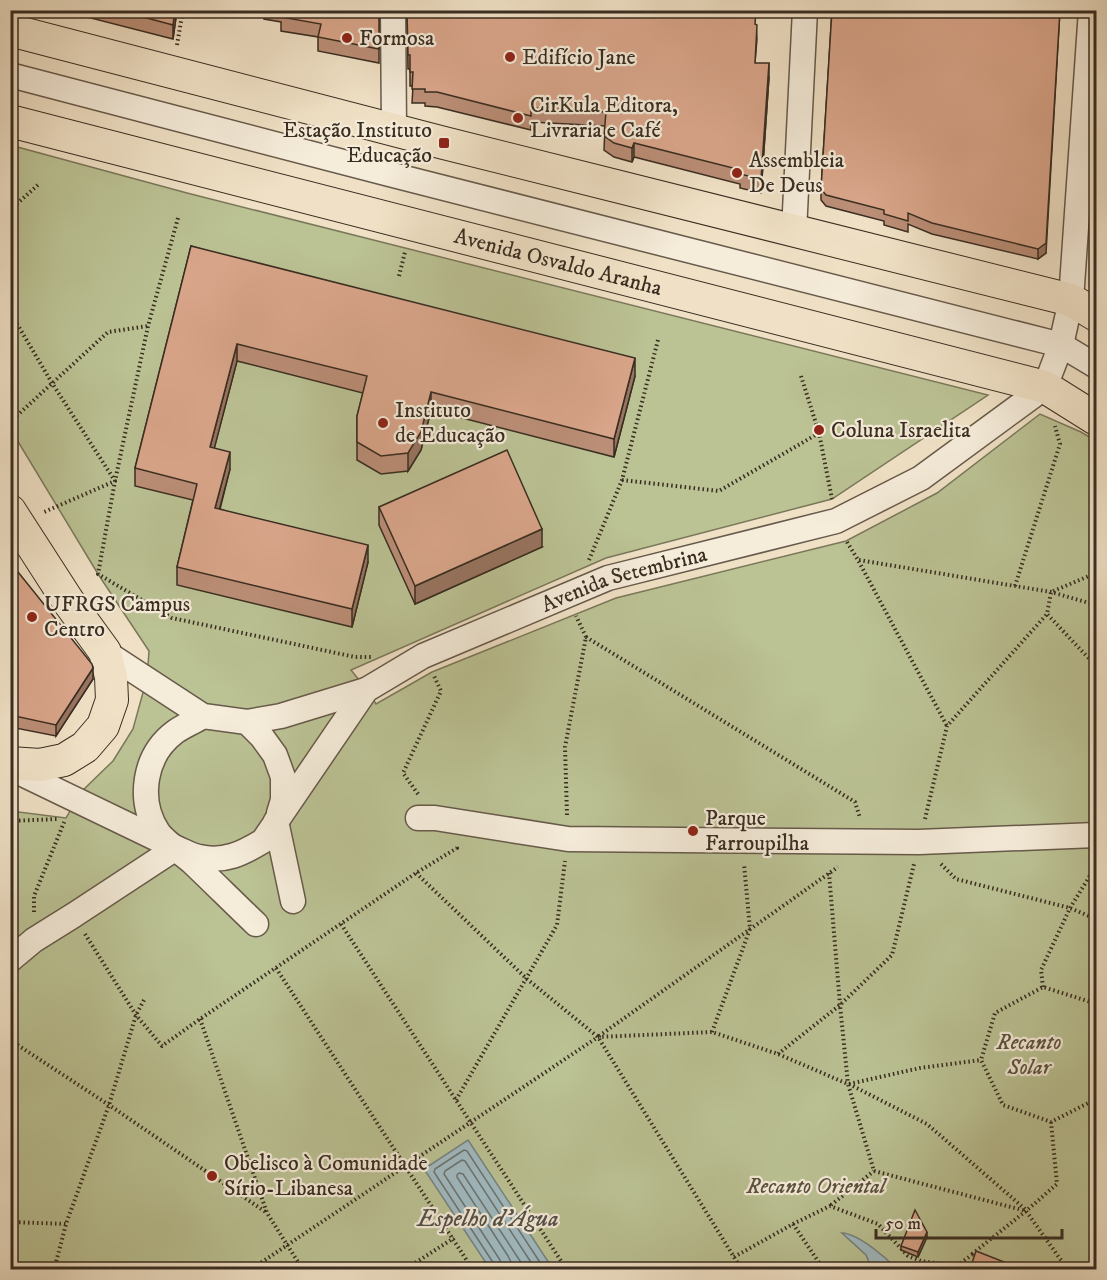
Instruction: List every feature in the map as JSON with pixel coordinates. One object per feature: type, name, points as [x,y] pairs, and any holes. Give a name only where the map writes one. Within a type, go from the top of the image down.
[{"type":"main road","points":[[10,30],[794,231],[1084,308]]},
{"type":"main road","name":"Avenida Osvaldo Aranha","points":[[10,121],[1045,387],[1096,419]]},
{"type":"main road","points":[[10,763],[40,765],[64,760],[85,747],[103,726],[112,700],[111,677],[105,652],[68,601],[15,517]]},
{"type":"street","points":[[393,10],[394,129]]},
{"type":"street","points":[[794,231],[806,10]]},
{"type":"street","points":[[1045,387],[1061,345],[1084,308],[1091,10]]},
{"type":"street","points":[[10,75],[1061,345],[1096,366]]},
{"type":"street","name":"Avenida Setembrina","points":[[10,768],[199,857],[222,860],[243,853],[263,841],[366,690],[423,656],[608,578],[836,521],[921,478],[1045,387]]},
{"type":"street","points":[[105,652],[203,716],[247,722],[281,716],[366,690]]},
{"type":"street","name":"Avenida Setembrina","points":[[177,848],[159,833],[149,813],[145,792],[149,769],[158,748],[174,732],[203,716]]},
{"type":"street","points":[[247,722],[275,755],[283,777],[283,800],[276,821],[293,901]]},
{"type":"street","points":[[427,818],[568,838],[919,842],[1096,835]]},
{"type":"street","points":[[10,960],[34,940],[177,848],[256,924]]},
{"type":"path","points":[[178,40],[183,10]]},
{"type":"path","points":[[10,210],[40,183]]},
{"type":"path","points":[[178,218],[147,326],[98,574],[172,618],[355,657],[378,657]]},
{"type":"path","points":[[10,312],[115,481]]},
{"type":"path","points":[[10,422],[108,332],[147,326]]},
{"type":"path","points":[[568,594],[586,567],[622,480],[658,340]]},
{"type":"path","points":[[801,376],[819,433],[836,521],[947,726]]},
{"type":"path","points":[[1015,586],[1060,444],[1045,387]]},
{"type":"path","points":[[622,480],[718,491],[819,433]]},
{"type":"path","points":[[15,517],[115,481]]},
{"type":"path","points":[[858,560],[1052,592],[1096,605]]},
{"type":"path","points":[[1052,592],[1096,573]]},
{"type":"path","points":[[1052,592],[1047,614],[1096,666]]},
{"type":"path","points":[[74,915],[136,1015],[162,1046],[416,873],[457,848],[427,818],[403,773],[441,691],[423,656]]},
{"type":"path","points":[[10,821],[66,818],[34,896],[34,940]]},
{"type":"path","points":[[712,1032],[750,929],[742,840]]},
{"type":"path","points":[[919,842],[956,879],[1070,908],[1096,919]]},
{"type":"path","points":[[1042,987],[1041,970],[1070,908],[1096,866]]},
{"type":"path","points":[[416,873],[526,980],[598,1037],[742,1269]]},
{"type":"path","points":[[829,873],[848,1084],[874,1171]]},
{"type":"path","points":[[341,924],[567,1269]]},
{"type":"path","points":[[276,968],[474,1269]]},
{"type":"path","points":[[1096,1011],[1094,1003],[1042,987],[995,1013],[981,1060],[1003,1105],[1052,1122],[1096,1099]]},
{"type":"path","points":[[54,1269],[66,1224],[109,1105],[136,1015],[144,1000]]},
{"type":"path","points":[[200,1018],[267,1213],[303,1269]]},
{"type":"path","points":[[250,1269],[598,1037],[712,1032],[778,1054],[848,1084],[927,1124],[1026,1211],[1068,1269]]},
{"type":"path","points":[[10,1040],[267,1213]]},
{"type":"path","points":[[848,1084],[920,1068],[981,1060]]},
{"type":"path","points":[[830,1206],[878,1224],[908,1256],[921,1261],[958,1268],[1057,1184],[1052,1122]]},
{"type":"path","points":[[734,1257],[830,1206],[874,1171]]},
{"type":"path","points":[[874,1171],[1026,1211]]},
{"type":"path","points":[[10,1222],[66,1224]]},
{"type":"path","points":[[793,1224],[824,1269]]},
{"type":"path","points":[[404,1269],[454,1238]]},
{"type":"path","points":[[972,1254],[982,1257]]},
{"type":"path","points":[[1081,1269],[1096,1258]]},
{"type":"path","points":[[993,1261],[1014,1269],[1021,1269]]},
{"type":"green space","name":"Parque Farroupilha","points":[[10,145],[187,193],[988,395],[832,499],[606,558],[351,670],[376,704],[432,672],[616,598],[846,541],[937,493],[1040,414],[1096,441],[1096,1269],[11,1269],[11,811],[66,818],[81,792],[113,761],[133,729],[147,678],[149,651],[98,574],[11,430]]},
{"type":"water","name":"Espelho d'Água","points":[[468,1140],[553,1269],[490,1269],[424,1169]]},
{"type":"water","points":[[842,1233],[864,1242],[897,1269],[872,1269],[866,1255]]},
{"type":"building","points":[[117,10],[175,10],[173,25]]},
{"type":"building","points":[[282,10],[379,10],[379,49],[318,37],[321,24],[281,17]]},
{"type":"building","points":[[407,10],[756,10],[755,63],[769,63],[761,179],[740,174],[741,170],[634,143],[632,148],[614,143],[604,136],[606,112],[531,108],[531,116],[437,92],[425,92],[425,89],[412,89],[413,72],[410,72],[410,55],[408,55]]},
{"type":"building","points":[[832,10],[1060,10],[1046,243],[1038,249],[932,223],[908,213],[908,221],[884,214],[884,210],[826,195],[821,189]]},
{"type":"building","points":[[191,246],[635,358],[614,439],[431,392],[421,432],[408,453],[381,456],[357,442],[357,416],[367,376],[237,344],[210,447],[230,452],[215,508],[368,545],[352,609],[177,567],[197,484],[135,468]]},
{"type":"building","points":[[507,450],[542,529],[415,586],[379,507]]},
{"type":"building","name":"UFRGS Campus Centro","points":[[10,562],[92,664],[93,668],[56,725],[10,715]]},
{"type":"building","points":[[915,1210],[927,1232],[918,1252],[901,1246]]},
{"type":"building","points":[[976,1251],[1004,1262],[1002,1269],[970,1269]]},
{"type":"place","name":"Formosa","points":[[347,38]]},
{"type":"place","name":"Edifício Jane","points":[[510,57]]},
{"type":"place","name":"CirKula Editora, Livraria e Café","points":[[518,118]]},
{"type":"place","name":"Estação Instituto Educação","points":[[444,143]]},
{"type":"place","name":"Assembleia De Deus","points":[[737,173]]},
{"type":"place","name":"Instituto de Educação","points":[[383,423]]},
{"type":"place","name":"Coluna Israelita","points":[[819,430]]},
{"type":"place","name":"UFRGS Campus Centro","points":[[32,617]]},
{"type":"place","name":"Parque Farroupilha","points":[[693,831]]},
{"type":"place","name":"Obelisco à Comunidade Sírio-Libanesa","points":[[212,1176]]},
{"type":"park label","name":"Recanto Solar","points":[[1029,1054]]},
{"type":"park label","name":"Recanto Oriental","points":[[816,1186]]}]
